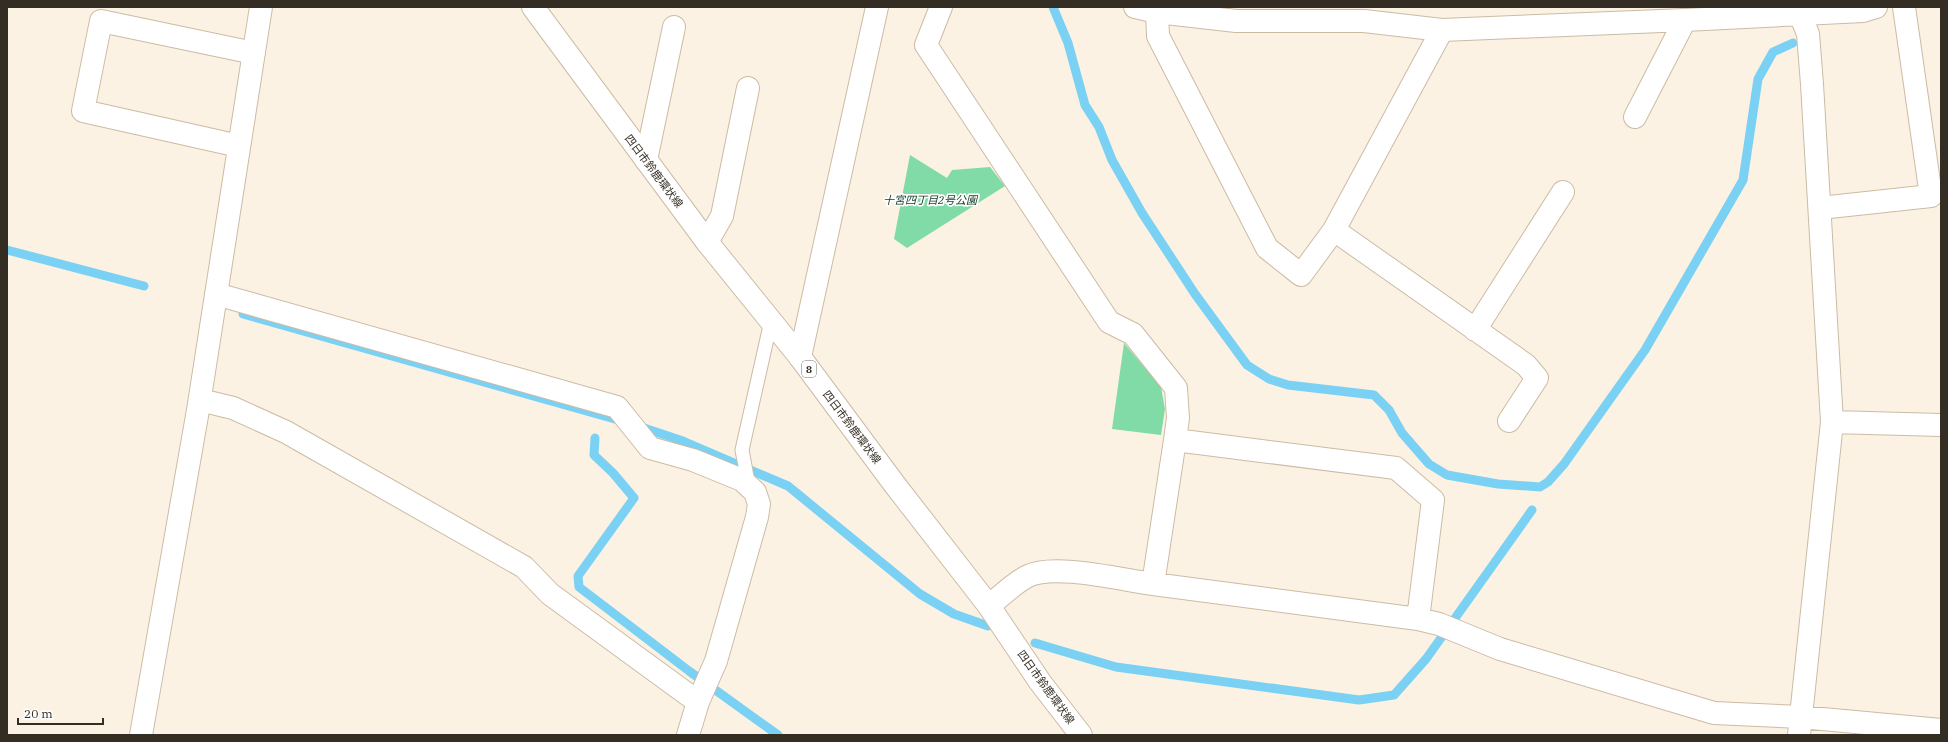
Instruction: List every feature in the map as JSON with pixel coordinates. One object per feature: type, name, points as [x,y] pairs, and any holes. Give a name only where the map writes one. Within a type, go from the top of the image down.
[{"type":"street","points":[[142,735],[200,400],[261,7]]},
{"type":"street","name":"四日市鈴鹿環状線","points":[[533,7],[708,242],[800,357],[895,485],[989,606],[1040,682],[1081,735]]},
{"type":"street","points":[[800,357],[877,7]]},
{"type":"street","points":[[941,7],[926,45],[1109,322],[1132,334],[1176,388],[1178,418],[1153,584]]},
{"type":"street","points":[[1135,7],[1157,12],[1186,12],[1236,21],[1364,21],[1442,30],[1685,20],[1800,11],[1863,11],[1876,7]]},
{"type":"street","points":[[1820,208],[1931,196],[1904,7]]},
{"type":"street","points":[[1800,11],[1808,34],[1810,54],[1832,422],[1800,726]]},
{"type":"street","points":[[1157,12],[1158,36],[1267,248],[1301,275],[1334,230],[1442,30]]},
{"type":"street","points":[[1635,117],[1685,20]]},
{"type":"street","points":[[239,146],[83,111],[101,21],[254,53]]},
{"type":"street","points":[[646,160],[674,27]]},
{"type":"street","points":[[708,242],[722,216],[748,88]]},
{"type":"street","points":[[1475,330],[1563,192]]},
{"type":"street","points":[[1334,230],[1526,366],[1537,378],[1509,421]]},
{"type":"street","points":[[216,294],[617,407],[650,448],[693,460],[742,480],[749,486],[755,492],[759,504],[757,517],[712,669],[699,699],[688,735]]},
{"type":"street","points":[[200,400],[233,408],[286,432],[524,566],[550,594],[699,699]]},
{"type":"street","points":[[1832,422],[1941,425]]},
{"type":"street","points":[[1175,440],[1396,468],[1433,500],[1418,619]]},
{"type":"street","points":[[989,606],[1027,576],[1042,571],[1061,571],[1418,619],[1439,624],[1500,649],[1714,713],[1800,726],[1941,730]]},
{"type":"lane","points":[[749,486],[742,450],[771,321]]},
{"type":"green space","name":"十宮四丁目2号公園","points":[[910,155],[947,178],[952,170],[990,167],[1005,186],[907,248],[894,239]]},
{"type":"green space","points":[[1124,343],[1161,387],[1165,409],[1161,435],[1112,429]]},
{"type":"waterway","points":[[1053,7],[1068,43],[1085,105],[1099,127],[1112,160],[1142,213],[1195,294],[1247,365],[1269,379],[1288,385],[1374,395],[1389,410],[1402,433],[1429,464],[1447,475],[1498,484],[1540,487],[1548,482],[1564,464],[1645,350],[1743,180],[1758,79],[1773,52],[1793,43]]},
{"type":"waterway","points":[[7,250],[144,286]]},
{"type":"waterway","points":[[243,314],[622,421]]},
{"type":"waterway","points":[[638,426],[680,440],[788,486],[920,594],[954,614],[988,626]]},
{"type":"waterway","points":[[595,438],[594,455],[613,473],[634,498],[578,576],[579,587],[689,671],[778,735]]},
{"type":"waterway","points":[[1035,643],[1116,667],[1359,700],[1394,695],[1426,659],[1532,510]]}]
